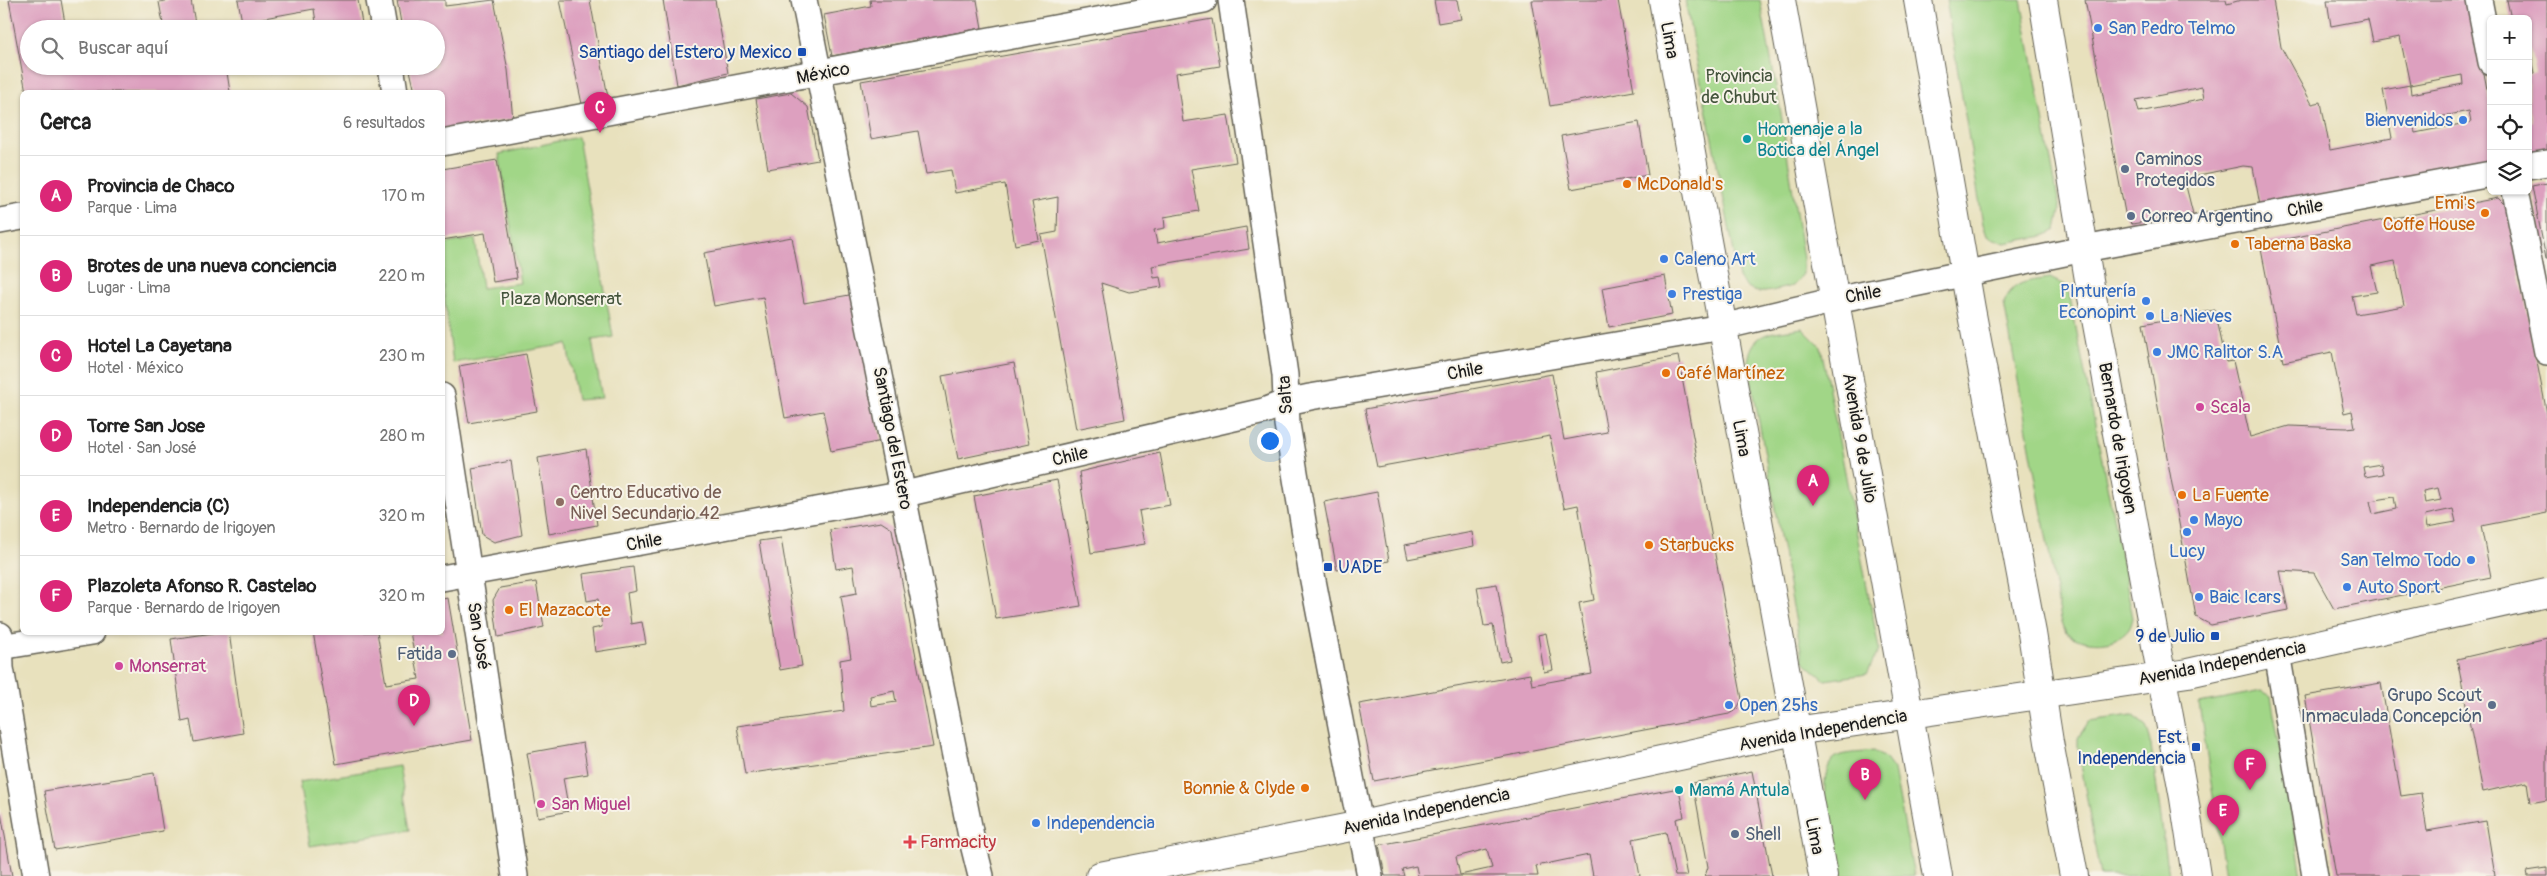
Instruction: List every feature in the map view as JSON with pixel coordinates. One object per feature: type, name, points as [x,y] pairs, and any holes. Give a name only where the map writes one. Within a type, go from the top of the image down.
[{"type":"main road","name":"Lima","points":[[1663,0],[1795,732],[1823,876]]},
{"type":"main road","name":"Avenida 9 de Julio","points":[[1781,0],[1938,876]]},
{"type":"main road","points":[[1918,0],[1965,275],[2074,876]]},
{"type":"main road","name":"Bernardo de Irigoyen","points":[[2043,0],[2084,249],[2162,677],[2196,876]]},
{"type":"main road","name":"Avenida Independencia","points":[[1100,876],[1361,825],[1795,732],[2162,677],[2547,593]]},
{"type":"street","points":[[379,0],[382,20]]},
{"type":"street","name":"Santiago del Estero","points":[[804,0],[905,494],[971,836],[981,876]]},
{"type":"street","name":"México","points":[[445,142],[820,74],[1204,0]]},
{"type":"street","name":"Salta","points":[[1231,0],[1285,375],[1287,424],[1311,570],[1370,876]]},
{"type":"street","points":[[2479,0],[2491,60]]},
{"type":"street","points":[[392,75],[395,90]]},
{"type":"street","points":[[2532,165],[2547,163]]},
{"type":"street","name":"Chile","points":[[445,578],[905,494],[1264,411],[1286,402],[1722,327],[1836,300],[2084,249],[2487,175]]},
{"type":"street","points":[[2516,195],[2547,352]]},
{"type":"street","points":[[0,221],[20,217]]},
{"type":"street","name":"San José","points":[[445,416],[515,876]]},
{"type":"street","points":[[0,635],[1,668],[36,876]]},
{"type":"street","points":[[0,647],[74,635]]},
{"type":"street","points":[[2277,653],[2315,876]]},
{"type":"green space","name":"Provincia de Chubut","points":[[1685,0],[1760,0],[1781,113],[1803,259],[1803,274],[1793,286],[1756,292],[1750,290],[1739,278]]},
{"type":"green space","points":[[1946,0],[2021,0],[2060,210],[2056,230],[2044,236],[2005,243],[1987,236],[1983,224]]},
{"type":"green space","name":"Plaza Monserrat","points":[[578,137],[613,337],[592,340],[602,398],[577,400],[567,344],[453,363],[445,303],[445,244],[475,239],[482,288],[520,283],[499,154]]},
{"type":"green space","points":[[2050,278],[2068,287],[2133,618],[2130,628],[2123,635],[2107,642],[2089,642],[2073,637],[2066,633],[2061,619],[2004,303],[2016,286],[2022,283]]},
{"type":"green space","points":[[1802,328],[1821,347],[1879,649],[1867,674],[1825,680],[1803,661],[1748,362],[1750,351],[1759,338],[1774,332]]},
{"type":"green space","points":[[2262,691],[2271,696],[2302,876],[2225,876],[2199,703]]},
{"type":"green space","points":[[2132,715],[2146,726],[2150,738],[2169,876],[2100,876],[2078,738],[2089,721]]},
{"type":"green space","points":[[1873,751],[1886,759],[1894,770],[1914,876],[1838,876],[1826,812],[1826,777],[1830,764],[1838,756]]},
{"type":"green space","points":[[399,766],[410,830],[310,846],[299,782]]},
{"type":"building","points":[[9,0],[61,0],[64,20],[20,20],[20,60]]},
{"type":"building","points":[[191,0],[194,20],[162,20],[159,2]]},
{"type":"building","points":[[238,0],[358,0],[361,20],[316,20],[314,9],[253,20],[242,20]]},
{"type":"building","points":[[397,0],[445,0],[445,6],[494,0],[508,70],[513,119],[445,130],[445,90],[415,90],[411,75],[445,75],[445,20],[400,20]]},
{"type":"building","points":[[560,0],[590,0],[608,97],[582,104]]},
{"type":"building","points":[[663,0],[715,0],[728,73],[677,85]]},
{"type":"building","points":[[870,0],[977,0],[982,28],[832,56],[824,15],[871,6]]},
{"type":"building","points":[[1434,0],[1457,0],[1461,19],[1438,23]]},
{"type":"building","points":[[1532,0],[1618,0],[1634,91],[1550,106]]},
{"type":"building","points":[[2085,0],[2226,0],[2227,4],[2241,0],[2273,0],[2281,47],[2312,104],[2321,102],[2330,150],[2392,138],[2383,90],[2410,85],[2400,37],[2373,42],[2368,19],[2331,26],[2327,0],[2470,0],[2487,89],[2487,165],[2261,211],[2253,167],[2243,166],[2184,178],[2193,214],[2132,224],[2126,218]],"holes":[[[2462,75],[2463,84],[2411,94],[2410,85]],[[2202,87],[2204,99],[2139,112],[2136,100]],[[2469,111],[2471,122],[2415,133],[2413,122]]]},
{"type":"building","points":[[2507,0],[2547,0],[2547,157],[2532,156],[2532,74],[2535,73],[2532,59],[2532,15],[2510,15]]},
{"type":"building","points":[[1212,19],[1220,66],[1176,73],[1183,122],[1228,115],[1236,162],[1191,169],[1199,211],[1164,217],[1165,228],[1154,230],[1157,243],[1246,227],[1249,249],[1152,266],[1154,278],[1160,277],[1162,287],[1129,292],[1101,283],[1125,419],[1076,429],[1041,235],[1057,232],[1058,197],[1032,202],[1039,240],[1015,245],[1005,184],[955,193],[951,170],[926,174],[918,131],[871,139],[861,81]]},
{"type":"building","points":[[23,75],[227,75],[230,90],[26,90]]},
{"type":"building","points":[[791,93],[808,107],[818,160],[768,169],[756,99]]},
{"type":"building","points":[[1639,122],[1648,175],[1571,189],[1561,136]]},
{"type":"building","points":[[497,160],[517,278],[493,282],[485,233],[445,240],[445,169]]},
{"type":"building","points":[[2547,183],[2547,259],[2546,259],[2532,186]]},
{"type":"building","points":[[2498,198],[2507,207],[2547,414],[2547,513],[2481,526],[2491,577],[2334,609],[2314,573],[2280,571],[2288,610],[2211,625],[2196,617],[2143,324],[2215,310],[2226,362],[2233,361],[2250,437],[2289,426],[2355,427],[2352,411],[2344,413],[2332,352],[2283,362],[2260,244]],"holes":[[[2395,261],[2404,306],[2356,314],[2352,296],[2377,292],[2371,266]],[[2381,464],[2383,474],[2365,477],[2363,467]],[[2438,488],[2441,500],[2425,503],[2423,491]],[[2394,497],[2396,509],[2373,514],[2370,501]],[[2453,509],[2456,522],[2427,527],[2425,515]]]},
{"type":"building","points":[[792,237],[804,303],[855,294],[882,441],[831,451],[823,411],[785,418],[763,297],[714,306],[704,253]]},
{"type":"building","points":[[1665,276],[1672,315],[1609,327],[1602,288]]},
{"type":"building","points":[[526,354],[537,411],[469,423],[459,366]]},
{"type":"building","points":[[1678,356],[1742,699],[1737,709],[1729,714],[1374,781],[1359,704],[1530,674],[1532,685],[1592,674],[1579,603],[1594,600],[1578,505],[1564,508],[1550,436],[1377,467],[1365,409],[1552,374],[1564,440],[1607,432],[1596,372]]},
{"type":"building","points":[[1014,363],[1029,444],[958,459],[942,376]]},
{"type":"building","points":[[586,449],[597,525],[549,534],[538,458]]},
{"type":"building","points":[[1160,453],[1170,505],[1139,511],[1145,544],[1091,553],[1079,472]]},
{"type":"building","points":[[511,461],[522,535],[494,542],[482,535],[472,468]]},
{"type":"building","points":[[1057,480],[1081,606],[996,619],[974,496]]},
{"type":"building","points":[[1377,492],[1389,561],[1337,570],[1324,502]]},
{"type":"building","points":[[881,522],[892,529],[933,747],[745,774],[737,726],[844,711],[840,660],[851,658],[841,596],[857,593],[853,566],[836,569],[830,530]],"holes":[[[894,691],[896,702],[871,706],[870,696]]]},
{"type":"building","points":[[1472,532],[1474,546],[1408,559],[1405,545]]},
{"type":"building","points":[[781,538],[802,666],[780,670],[759,541]]},
{"type":"building","points":[[633,567],[636,591],[627,593],[631,624],[642,622],[646,644],[595,652],[592,629],[602,627],[598,599],[587,601],[583,574]]},
{"type":"building","points":[[536,582],[544,627],[498,637],[493,600],[500,588]]},
{"type":"building","points":[[1497,584],[1510,660],[1500,662],[1493,625],[1484,626],[1477,587]]},
{"type":"building","points":[[445,598],[448,598],[472,740],[336,764],[314,635],[378,635],[386,684],[419,679],[411,635],[445,635]]},
{"type":"building","points":[[1546,633],[1553,670],[1544,672],[1538,635]]},
{"type":"building","points":[[199,635],[229,635],[243,733],[194,742],[190,720],[182,722],[171,639]]},
{"type":"building","points":[[2547,638],[2547,800],[2530,803],[2527,782],[2483,792],[2457,659]]},
{"type":"building","points":[[2381,683],[2401,796],[2421,793],[2427,831],[2486,821],[2495,876],[2336,876],[2305,696]]},
{"type":"building","points":[[583,743],[588,774],[563,778],[569,811],[538,817],[527,753]]},
{"type":"building","points":[[1752,771],[1772,876],[1705,876],[1708,867],[1693,783]]},
{"type":"building","points":[[154,773],[163,831],[55,850],[44,791]]},
{"type":"building","points":[[1679,788],[1684,817],[1676,819],[1687,876],[1675,876],[1666,832],[1633,839],[1640,876],[1593,876],[1589,855],[1536,866],[1538,876],[1418,876],[1416,866],[1402,869],[1404,876],[1385,876],[1379,845]],"holes":[[[1487,849],[1492,868],[1460,875],[1456,857]]]},
{"type":"building","points":[[1,813],[12,876],[0,876]]},
{"type":"building","points":[[2547,868],[2547,876],[2528,876],[2527,871]]},
{"type":"place","name":"San Pedro Telmo","points":[[2098,28]]},
{"type":"place","name":"Santiago del Estero y Mexico","points":[[802,52]]},
{"type":"place","name":"Bienvenidos","points":[[2463,120]]},
{"type":"place","name":"Hotel La Cayetana","points":[[600,133]]},
{"type":"place","name":"Homenaje a la Botica del Ángel","points":[[1747,139]]},
{"type":"place","name":"Caminos Protegidos","points":[[2125,169]]},
{"type":"place","name":"McDonald's","points":[[1627,184]]},
{"type":"place","name":"Emi's Coffe House","points":[[2485,213]]},
{"type":"place","name":"Correo Argentino","points":[[2131,216]]},
{"type":"place","name":"Taberna Baska","points":[[2235,244]]},
{"type":"place","name":"Caleno Art","points":[[1664,259]]},
{"type":"place","name":"Prestiga","points":[[1672,294]]},
{"type":"place","name":"PInturería Econopint","points":[[2146,301]]},
{"type":"place","name":"La Nieves","points":[[2150,316]]},
{"type":"place","name":"JMC Ralitor S.A","points":[[2157,352]]},
{"type":"place","name":"Café Martínez","points":[[1666,373]]},
{"type":"place","name":"Scala","points":[[2200,407]]},
{"type":"place","name":"La Fuente","points":[[2182,495]]},
{"type":"place","name":"Centro Educativo de Nivel Secundario 42","points":[[560,502]]},
{"type":"place","name":"Provincia de Chaco","points":[[1813,506]]},
{"type":"place","name":"Mayo","points":[[2194,520]]},
{"type":"place","name":"Lucy","points":[[2187,532]]},
{"type":"place","name":"Starbucks","points":[[1649,545]]},
{"type":"place","name":"San Telmo Todo","points":[[2471,560]]},
{"type":"place","name":"UADE","points":[[1328,567]]},
{"type":"place","name":"Auto Sport","points":[[2347,587]]},
{"type":"place","name":"Baic Icars","points":[[2199,597]]},
{"type":"place","name":"El Mazacote","points":[[509,610]]},
{"type":"place","name":"9 de Julio","points":[[2215,636]]},
{"type":"place","name":"Fatida","points":[[452,654]]},
{"type":"place","name":"Monserrat","points":[[119,666]]},
{"type":"place","name":"Open 25hs","points":[[1729,705]]},
{"type":"place","name":"Grupo Scout Inmaculada Concepción","points":[[2492,705]]},
{"type":"place","name":"Torre San Jose","points":[[414,726]]},
{"type":"place","name":"Est. Independencia","points":[[2196,747]]},
{"type":"place","name":"Bonnie & Clyde","points":[[1305,788]]},
{"type":"place","name":"Mamá Antula","points":[[1679,790]]},
{"type":"place","name":"Plazoleta Afonso R. Castelao","points":[[2250,790]]},
{"type":"place","name":"Brotes de una nueva conciencia","points":[[1865,800]]},
{"type":"place","name":"San Miguel","points":[[541,804]]},
{"type":"place","name":"Independencia","points":[[1036,823]]},
{"type":"place","name":"Shell","points":[[1735,834]]},
{"type":"place","name":"Independencia (C)","points":[[2223,836]]},
{"type":"place","name":"Farmacity","points":[[910,842]]}]
